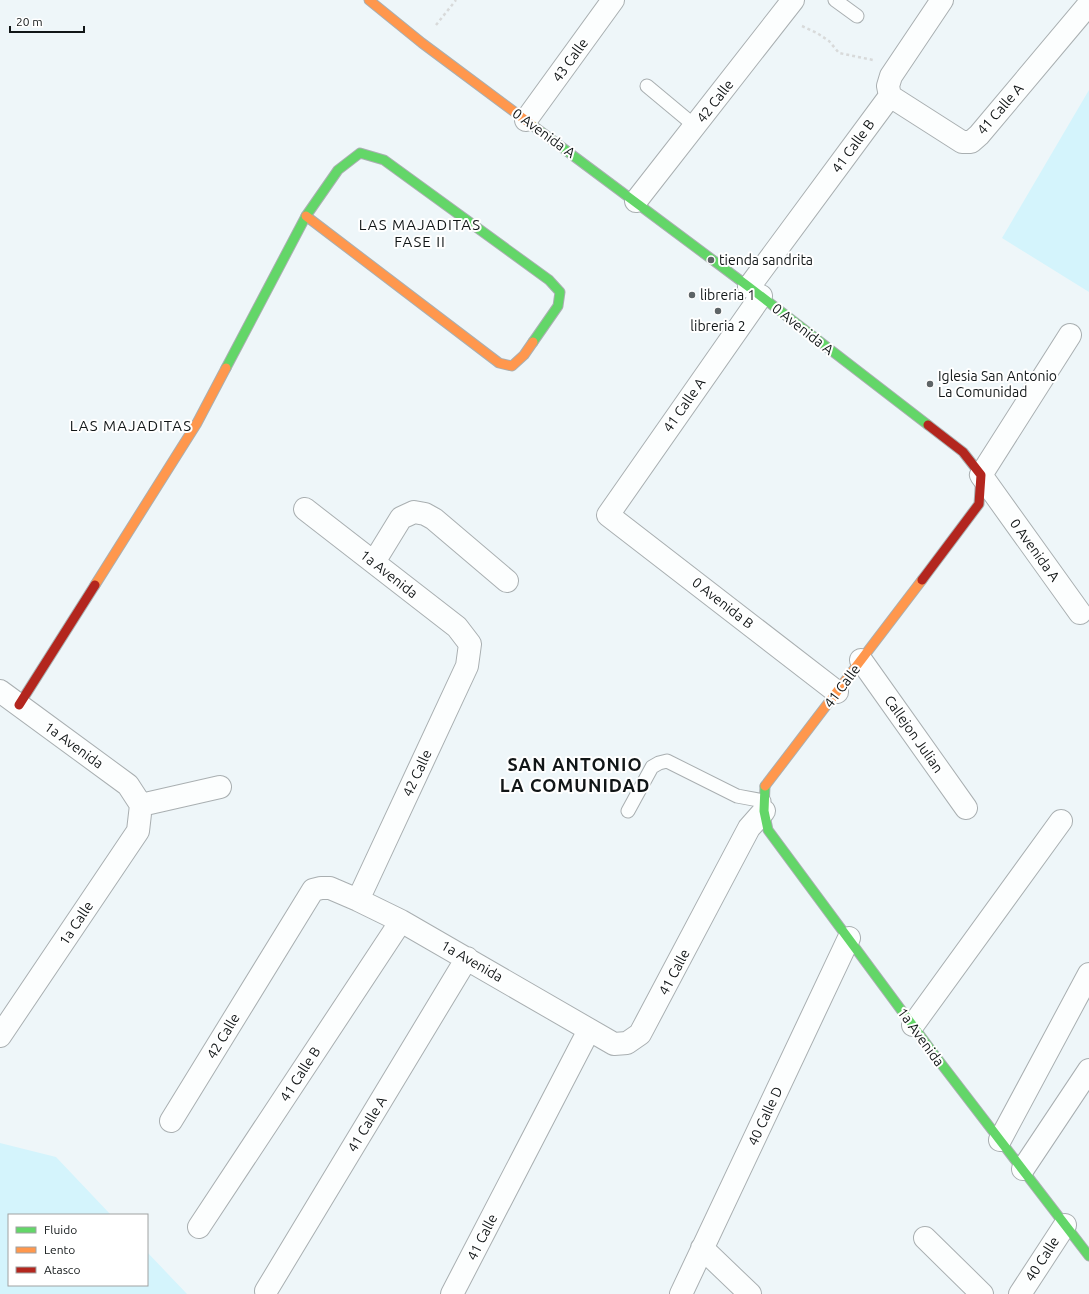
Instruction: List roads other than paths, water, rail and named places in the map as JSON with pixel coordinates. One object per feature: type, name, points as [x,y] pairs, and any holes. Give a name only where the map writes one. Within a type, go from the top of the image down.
[{"type":"street","name":"0 Avenida A","points":[[369,0],[422,43],[755,291],[963,452],[1080,612]]},
{"type":"street","name":"43 Calle","points":[[526,120],[613,0]]},
{"type":"street","name":"41 Calle B","points":[[755,291],[891,86],[942,0]]},
{"type":"street","name":"41 Calle A","points":[[891,86],[962,142],[971,142],[979,135],[1089,4]]},
{"type":"street","name":"42 Calle","points":[[636,201],[786,8]]},
{"type":"street","points":[[19,705],[197,423],[306,216],[338,170],[360,153],[384,160],[549,280],[560,292],[558,306],[524,355],[512,366],[499,363],[306,216]]},
{"type":"street","name":"41 Calle A","points":[[608,515],[755,291]]},
{"type":"street","name":"41 Calle","points":[[627,1043],[640,1034],[749,828],[764,806],[765,786],[979,504],[981,475],[1070,335]]},
{"type":"street","name":"1a Avenida","points":[[304,509],[457,626],[470,644]]},
{"type":"street","points":[[374,562],[402,518],[414,512],[425,514],[434,519],[507,581]]},
{"type":"street","name":"0 Avenida B","points":[[608,515],[837,692]]},
{"type":"street","name":"42 Calle","points":[[358,900],[467,666],[470,644]]},
{"type":"street","name":"Callejon Julian","points":[[861,660],[966,808]]},
{"type":"street","name":"1a Avenida","points":[[0,691],[128,785],[140,805]]},
{"type":"street","points":[[140,805],[220,787]]},
{"type":"street","name":"1a Calle","points":[[0,1036],[138,831],[140,805]]},
{"type":"street","name":"1a Avenida","points":[[764,806],[768,830],[913,1026],[1089,1256]]},
{"type":"street","points":[[913,1026],[1061,821]]},
{"type":"street","name":"1a Avenida","points":[[313,890],[330,888],[358,900],[401,921],[467,958],[614,1044],[627,1043]]},
{"type":"street","name":"42 Calle","points":[[171,1121],[313,890]]},
{"type":"street","name":"41 Calle B","points":[[199,1227],[401,921]]},
{"type":"street","name":"40 Calle D","points":[[681,1294],[849,938]]},
{"type":"street","name":"41 Calle A","points":[[266,1290],[467,958]]},
{"type":"street","points":[[1000,1140],[1089,974]]},
{"type":"street","name":"41 Calle","points":[[452,1294],[589,1030]]},
{"type":"street","points":[[1022,1169],[1089,1070]]},
{"type":"street","name":"40 Calle","points":[[1020,1294],[1065,1225]]},
{"type":"street","points":[[925,1238],[982,1294]]},
{"type":"street","points":[[702,1248],[750,1294]]},
{"type":"lane","points":[[835,0],[858,16]]},
{"type":"lane","points":[[647,86],[695,126]]},
{"type":"lane","points":[[628,811],[652,767],[667,761],[737,796],[764,806]]},
{"type":"place","name":"tienda sandrita","points":[[711,260]]},
{"type":"place","name":"libreria 1","points":[[692,295]]},
{"type":"place","name":"libreria 2","points":[[718,311]]},
{"type":"place","name":"Iglesia San Antonio La Comunidad","points":[[930,384]]},
{"type":"district","name":"LAS MAJADITAS FASE II","points":[[420,232]]},
{"type":"district","name":"LAS MAJADITAS","points":[[131,425]]},
{"type":"district","name":"SAN ANTONIO LA COMUNIDAD","points":[[575,774]]}]
